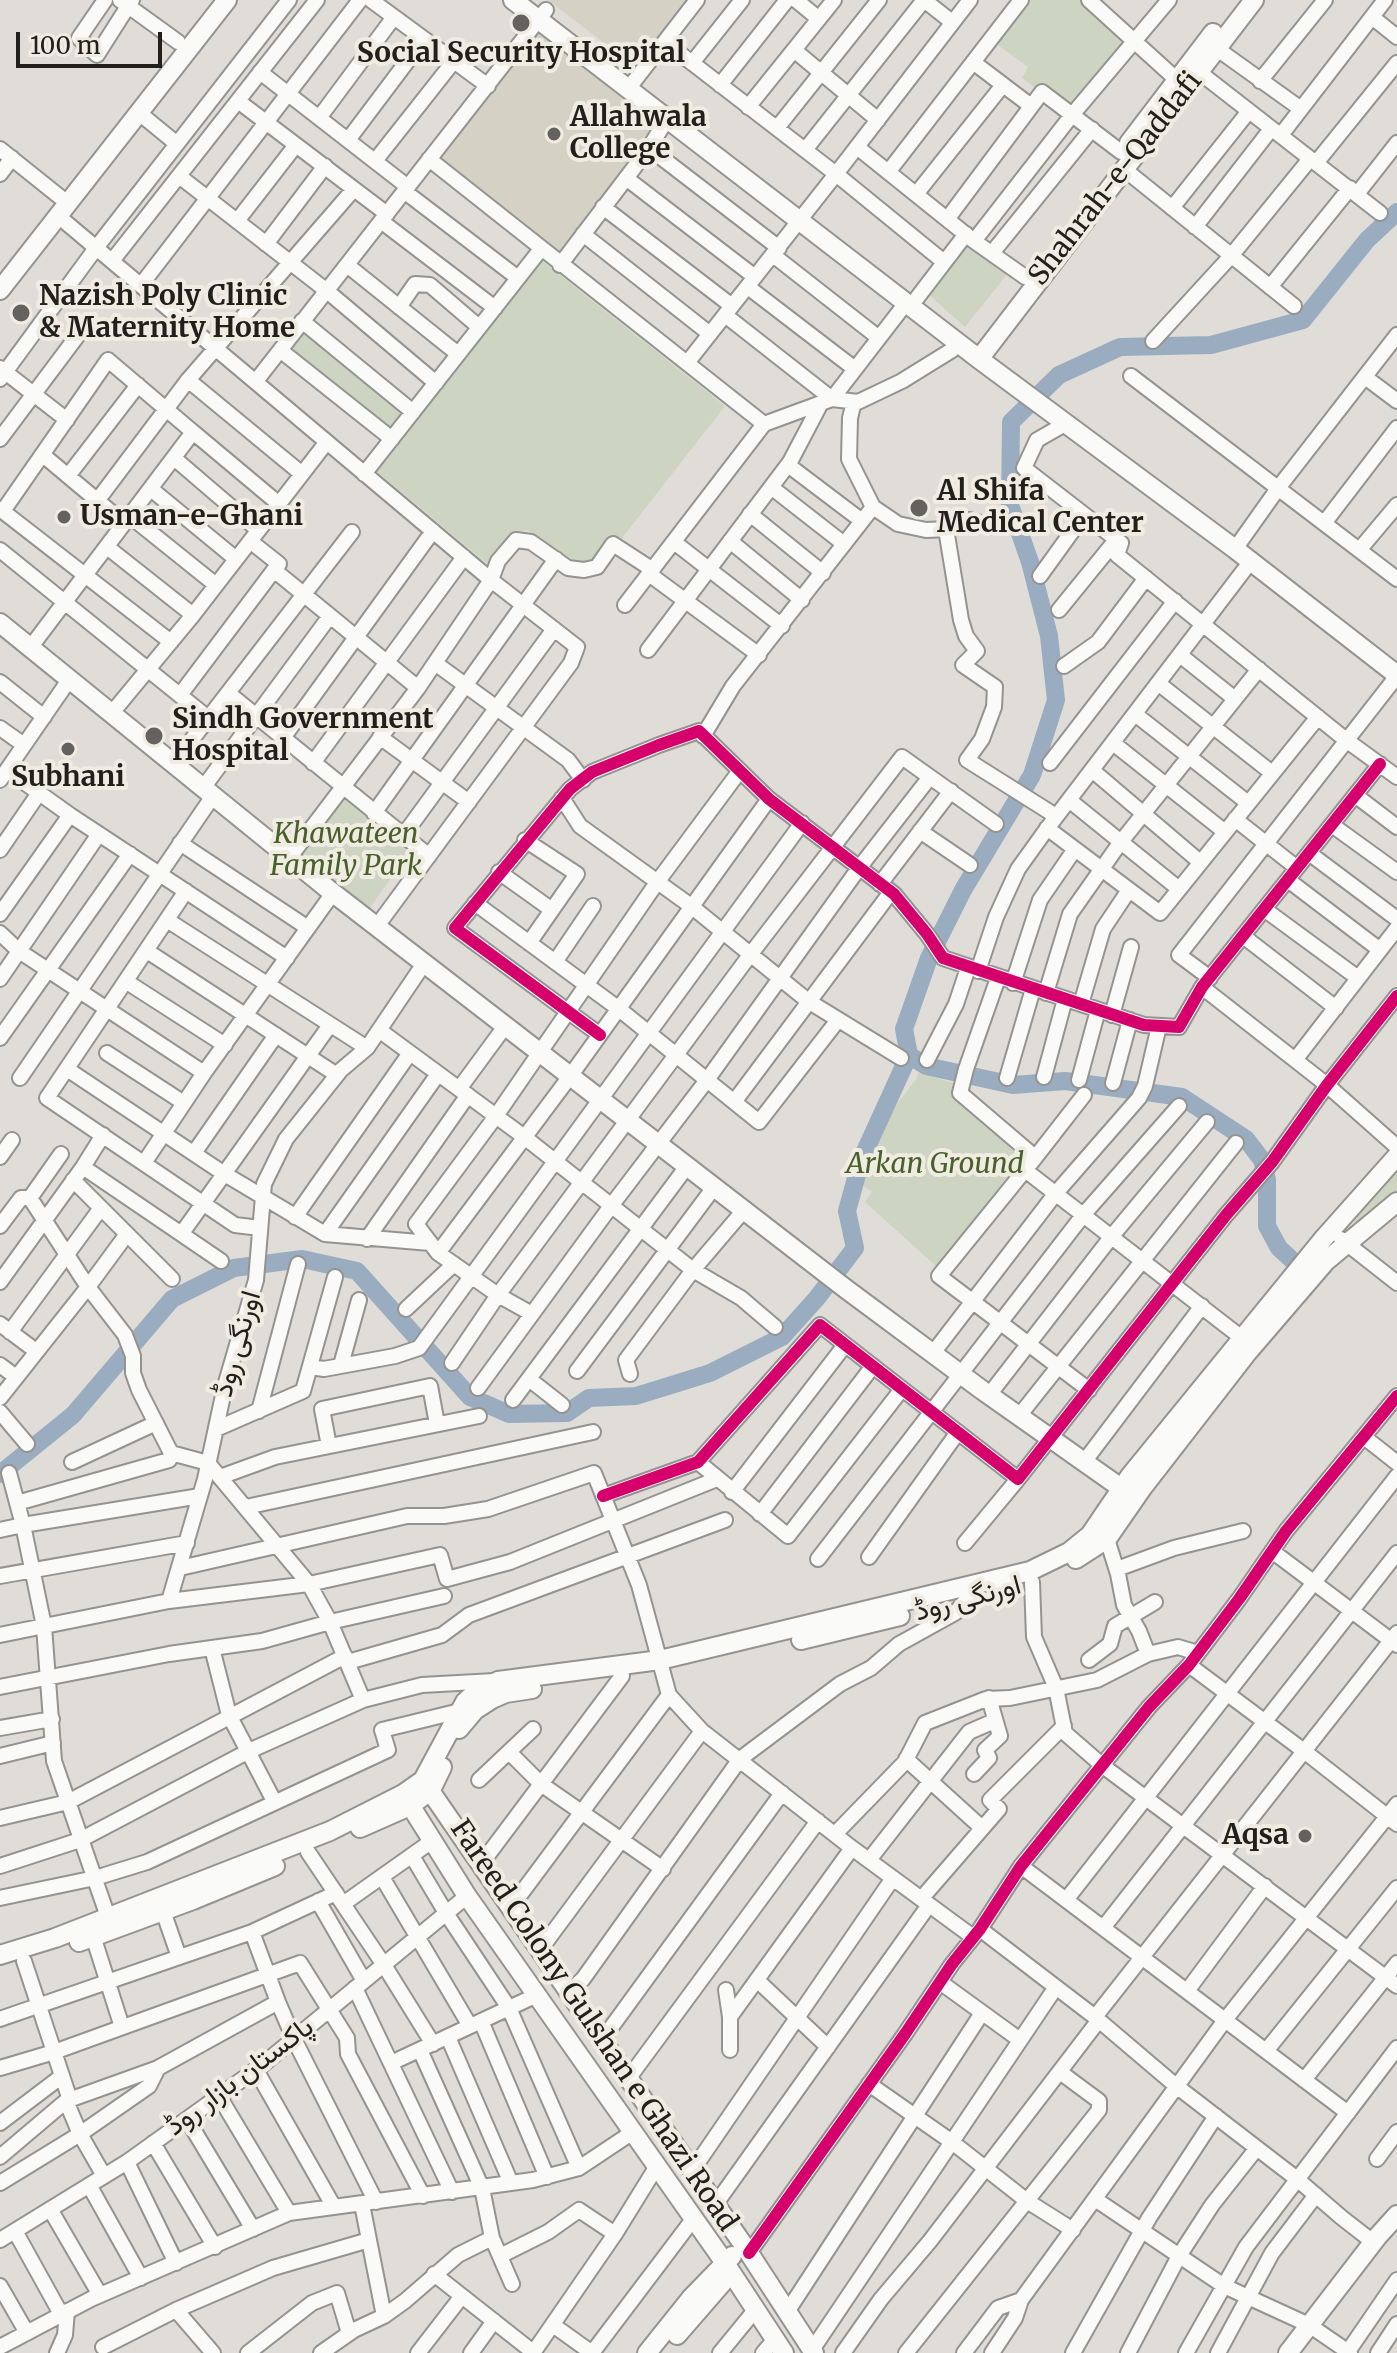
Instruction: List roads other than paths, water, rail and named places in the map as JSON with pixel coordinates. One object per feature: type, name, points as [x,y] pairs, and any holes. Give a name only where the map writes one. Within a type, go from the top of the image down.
[{"type":"main road","points":[[0,290],[58,206],[212,0]]},
{"type":"main road","points":[[0,273],[138,112],[227,0]]},
{"type":"main road","name":"Shahrah-e-Qaddafi","points":[[976,352],[1122,161],[1177,80],[1238,0]]},
{"type":"main road","name":"Shahrah-e-Qaddafi","points":[[976,352],[1025,277],[1199,72],[1254,0]]},
{"type":"main road","points":[[531,6],[911,300],[1067,426],[1251,561],[1397,675]]},
{"type":"main road","points":[[632,84],[667,119],[803,216]]},
{"type":"main road","points":[[0,623],[333,893],[846,1289],[1084,1462],[1129,1488],[1090,1535],[1069,1552],[1030,1571],[661,1666],[498,1681],[476,1692],[465,1702],[427,1785],[407,1800],[308,1852],[163,1911],[0,1968]]},
{"type":"main road","name":"اورنگی روڈ","points":[[427,1785],[458,1731],[480,1706],[506,1693],[622,1676],[863,1626],[1032,1582],[1072,1562],[1107,1539],[1129,1488],[1242,1338],[1397,1156]]},
{"type":"main road","name":"اورنگی روڈ","points":[[1129,1488],[1326,1261],[1397,1202]]},
{"type":"main road","name":"Fareed Colony Gulshan e Ghazi Road","points":[[427,1785],[715,2205],[751,2246],[787,2312],[813,2351]]},
{"type":"main road","points":[[0,1955],[108,1917],[407,1800]]},
{"type":"main road","name":"Fareed Colony Gulshan e Ghazi Road","points":[[407,1800],[467,1896],[756,2309],[774,2348]]},
{"type":"main road","points":[[1288,2353],[1373,2242],[1394,2225]]},
{"type":"main road","points":[[647,2353],[691,2298],[751,2246]]},
{"type":"main road","points":[[661,2353],[728,2268]]},
{"type":"street","points":[[105,0],[79,38],[97,55],[127,2],[178,42]]},
{"type":"street","points":[[67,420],[2,373],[289,0]]},
{"type":"street","points":[[112,261],[317,0]]},
{"type":"street","points":[[141,285],[360,0]]},
{"type":"street","points":[[371,0],[488,86]]},
{"type":"street","points":[[632,84],[697,0]]},
{"type":"street","points":[[692,63],[742,0]]},
{"type":"street","points":[[720,85],[787,0]]},
{"type":"street","points":[[796,0],[819,19]]},
{"type":"street","points":[[748,107],[834,0]]},
{"type":"street","points":[[777,128],[879,0]]},
{"type":"street","points":[[805,150],[924,0],[952,22]]},
{"type":"street","points":[[687,363],[970,0]]},
{"type":"street","points":[[889,171],[1021,0]]},
{"type":"street","points":[[1089,0],[1107,6],[1135,40],[1177,80]]},
{"type":"street","points":[[648,650],[788,465],[826,401],[944,262],[970,237],[1169,0]]},
{"type":"street","points":[[1260,81],[1325,0]]},
{"type":"street","points":[[1195,227],[1276,132],[1301,109],[1385,0]]},
{"type":"street","points":[[256,381],[488,86],[531,6]]},
{"type":"street","points":[[319,118],[394,17]]},
{"type":"street","points":[[1372,17],[1397,37]]},
{"type":"street","points":[[348,140],[424,39]]},
{"type":"street","points":[[665,42],[944,262]]},
{"type":"street","points":[[1216,48],[1301,109]]},
{"type":"street","points":[[794,50],[878,120]]},
{"type":"street","points":[[375,161],[454,61]]},
{"type":"street","points":[[973,62],[1031,106]]},
{"type":"street","points":[[1153,341],[1231,256],[1397,63]]},
{"type":"street","points":[[260,72],[518,278]]},
{"type":"street","points":[[1199,72],[1380,213]]},
{"type":"street","points":[[917,193],[1003,85]]},
{"type":"street","points":[[948,218],[1042,92],[1092,129],[1172,208],[1294,306]]},
{"type":"street","points":[[238,101],[354,189],[495,308]]},
{"type":"street","points":[[1172,208],[1249,111]]},
{"type":"street","points":[[138,112],[177,144]]},
{"type":"street","points":[[560,265],[649,148],[667,119]]},
{"type":"street","points":[[992,253],[1092,129]]},
{"type":"street","points":[[1270,287],[1397,143]]},
{"type":"street","points":[[237,221],[296,145]]},
{"type":"street","points":[[857,147],[1025,277]]},
{"type":"street","points":[[649,148],[879,338]]},
{"type":"street","points":[[0,174],[6,154],[96,248],[491,580],[577,647],[571,663],[377,926]]},
{"type":"street","points":[[429,159],[764,424]]},
{"type":"street","points":[[266,244],[325,166]]},
{"type":"street","points":[[179,176],[327,291],[436,383]]},
{"type":"street","points":[[626,178],[855,369]]},
{"type":"street","points":[[97,501],[188,380],[354,189]]},
{"type":"street","points":[[603,207],[729,310],[826,401]]},
{"type":"street","points":[[583,234],[710,334]]},
{"type":"street","points":[[364,474],[541,249]]},
{"type":"street","points":[[347,265],[458,354]]},
{"type":"street","points":[[399,307],[415,284],[430,285],[479,327]]},
{"type":"street","points":[[302,321],[413,412]]},
{"type":"street","points":[[0,439],[78,335]]},
{"type":"street","points":[[1235,549],[1397,335]]},
{"type":"street","points":[[280,350],[392,439]]},
{"type":"street","points":[[625,605],[764,424],[826,401],[858,402],[902,381],[952,350],[976,352]]},
{"type":"street","points":[[171,642],[2,510],[108,360],[279,504]]},
{"type":"street","points":[[1131,376],[1397,579]]},
{"type":"street","points":[[1365,377],[1397,401]]},
{"type":"street","points":[[188,380],[302,474]]},
{"type":"street","points":[[68,476],[138,385]]},
{"type":"street","points":[[854,402],[850,418],[849,459],[873,507],[898,524],[926,530],[946,529],[969,520],[994,527]]},
{"type":"street","points":[[1067,426],[1037,440],[1024,468],[1121,543],[1117,555],[1346,740],[1397,777]]},
{"type":"street","points":[[1325,522],[1397,428]]},
{"type":"street","points":[[30,648],[193,432]]},
{"type":"street","points":[[111,714],[193,615],[326,443]]},
{"type":"street","points":[[43,455],[97,501],[216,585]]},
{"type":"street","points":[[174,458],[279,564],[180,695]]},
{"type":"street","points":[[788,465],[862,521]]},
{"type":"street","points":[[771,487],[844,544]]},
{"type":"street","points":[[151,489],[236,559]]},
{"type":"street","points":[[1360,549],[1397,505]]},
{"type":"street","points":[[703,736],[733,686],[873,507]]},
{"type":"street","points":[[750,514],[823,573]]},
{"type":"street","points":[[1040,576],[1084,515]]},
{"type":"street","points":[[946,529],[961,620],[966,636],[977,651],[963,665],[995,687],[994,707],[982,739],[967,760],[1029,797],[1075,849],[1160,913],[1318,717]]},
{"type":"street","points":[[283,738],[433,531]]},
{"type":"street","points":[[173,764],[352,532]]},
{"type":"street","points":[[289,858],[418,688],[491,580],[498,561],[516,540],[531,542],[568,568],[584,570],[597,567],[613,544],[759,655]]},
{"type":"street","points":[[1059,610],[1116,540]]},
{"type":"street","points":[[730,541],[802,600]]},
{"type":"street","points":[[674,542],[782,626]]},
{"type":"street","points":[[107,547],[193,615]]},
{"type":"street","points":[[0,550],[208,718]]},
{"type":"street","points":[[313,763],[464,557]]},
{"type":"street","points":[[374,813],[556,559]]},
{"type":"street","points":[[927,1060],[973,970],[1018,869],[1251,561]]},
{"type":"street","points":[[274,570],[418,688]]},
{"type":"street","points":[[1064,666],[1098,642],[1146,578]]},
{"type":"street","points":[[1050,763],[1175,601]]},
{"type":"street","points":[[20,1078],[180,843],[255,717],[330,616]]},
{"type":"street","points":[[403,836],[554,629]]},
{"type":"street","points":[[1180,655],[1235,699]]},
{"type":"street","points":[[435,663],[568,760],[583,780]]},
{"type":"street","points":[[1007,1078],[1070,914],[1120,843],[1259,669]]},
{"type":"street","points":[[1397,675],[1179,955],[1206,983],[1397,1147]]},
{"type":"street","points":[[69,680],[3,775],[39,793],[287,958]]},
{"type":"street","points":[[0,682],[44,717]]},
{"type":"street","points":[[1158,683],[1272,773]]},
{"type":"street","points":[[228,693],[429,856]]},
{"type":"street","points":[[1135,714],[1248,803]]},
{"type":"street","points":[[0,728],[24,745]]},
{"type":"street","points":[[600,1035],[455,928],[525,840],[562,798],[592,772],[699,731],[769,799],[886,888],[927,934],[943,958],[1130,1020],[1179,1027],[1206,983],[1380,764]]},
{"type":"street","points":[[380,737],[469,802]]},
{"type":"street","points":[[1113,743],[1225,832]]},
{"type":"street","points":[[452,1363],[498,1295],[750,955],[902,757],[996,824]]},
{"type":"street","points":[[1092,770],[1200,862]]},
{"type":"street","points":[[532,1314],[454,1264],[434,1248],[416,1224],[496,1116],[658,881],[739,772]]},
{"type":"street","points":[[478,1388],[707,1080],[859,868],[930,777]]},
{"type":"street","points":[[734,1102],[808,1001],[886,888],[920,831],[951,791]]},
{"type":"street","points":[[0,850],[39,793]]},
{"type":"street","points":[[1355,795],[1397,827]]},
{"type":"street","points":[[562,798],[580,826],[691,906],[808,1001],[901,1058]]},
{"type":"street","points":[[434,1248],[571,1075],[769,799]]},
{"type":"street","points":[[1069,800],[1179,889]]},
{"type":"street","points":[[0,914],[70,815]]},
{"type":"street","points":[[1235,819],[1266,843],[1292,874],[1380,950]]},
{"type":"street","points":[[310,1367],[324,1369],[395,1356],[419,1348],[802,823]]},
{"type":"street","points":[[1332,825],[1397,872]]},
{"type":"street","points":[[920,831],[970,865]]},
{"type":"street","points":[[0,979],[99,834]]},
{"type":"street","points":[[525,840],[577,874],[529,943]]},
{"type":"street","points":[[180,843],[308,928]]},
{"type":"street","points":[[1013,983],[1040,900],[1075,849]]},
{"type":"street","points":[[1309,853],[1397,919]]},
{"type":"street","points":[[0,1038],[130,854]]},
{"type":"street","points":[[499,872],[552,910]]},
{"type":"street","points":[[1081,1004],[1103,929],[1129,890]]},
{"type":"street","points":[[186,891],[47,1098],[235,1225],[260,1228]]},
{"type":"street","points":[[144,1163],[204,1073],[333,893]]},
{"type":"street","points":[[475,903],[619,1009],[759,1122],[838,1020]]},
{"type":"street","points":[[555,962],[593,906]]},
{"type":"street","points":[[1264,909],[1358,978]]},
{"type":"street","points":[[167,920],[367,1048]]},
{"type":"street","points":[[1295,1060],[1397,928]]},
{"type":"street","points":[[0,933],[19,951],[204,1073]]},
{"type":"street","points":[[1243,936],[1336,1008]]},
{"type":"street","points":[[1079,1080],[1131,947]]},
{"type":"street","points":[[147,951],[337,1075]]},
{"type":"street","name":"اورنگی روڈ","points":[[169,1601],[200,1496],[225,1386],[256,1280],[264,1184],[286,1139],[337,1075],[367,1048],[425,962]]},
{"type":"street","points":[[998,978],[960,1093],[1035,1157]]},
{"type":"street","points":[[127,982],[225,1045]]},
{"type":"street","points":[[965,1543],[1226,1215],[1272,1162],[1397,996]]},
{"type":"street","points":[[1044,1077],[1065,999]]},
{"type":"street","points":[[1113,1083],[1130,1020]]},
{"type":"street","points":[[182,1233],[330,1025]]},
{"type":"street","points":[[367,1239],[506,1025]]},
{"type":"street","points":[[933,1353],[1056,1193],[1142,1092],[1159,1026]]},
{"type":"street","points":[[379,1030],[523,1136],[693,1270],[741,1298],[775,1327]]},
{"type":"street","points":[[194,1153],[276,1035]]},
{"type":"street","points":[[107,1053],[184,1103]]},
{"type":"street","points":[[295,1217],[410,1053]]},
{"type":"street","points":[[67,1069],[262,1198],[325,1234],[434,1248]]},
{"type":"street","points":[[325,1234],[438,1074]]},
{"type":"street","points":[[1084,1095],[939,1276],[1089,1390]]},
{"type":"street","points":[[818,1559],[1084,1214],[1179,1106]]},
{"type":"street","points":[[989,1395],[1112,1236],[1207,1122]]},
{"type":"street","points":[[0,1282],[103,1135]]},
{"type":"street","points":[[0,1157],[12,1140]]},
{"type":"street","points":[[1019,1416],[1236,1143]]},
{"type":"street","points":[[30,1198],[61,1154]]},
{"type":"street","points":[[513,1400],[688,1165]]},
{"type":"street","points":[[83,1167],[221,1261]]},
{"type":"street","points":[[1025,1170],[1242,1338]]},
{"type":"street","points":[[73,1180],[172,1279]]},
{"type":"street","points":[[577,1371],[715,1186]]},
{"type":"street","points":[[1,1222],[21,1198],[30,1198]]},
{"type":"street","points":[[17,1503],[169,1460],[171,1453],[133,1373],[131,1350],[125,1335],[88,1287],[30,1198]]},
{"type":"street","points":[[36,1351],[5,1328],[101,1208]]},
{"type":"street","points":[[630,1374],[626,1360],[693,1270],[745,1209]]},
{"type":"street","points":[[1330,1231],[1397,1283]]},
{"type":"street","points":[[0,1398],[127,1234]]},
{"type":"street","points":[[259,1411],[298,1264]]},
{"type":"street","points":[[406,1309],[454,1264]]},
{"type":"street","points":[[216,1429],[303,1391],[335,1277]]},
{"type":"street","points":[[341,1365],[359,1300]]},
{"type":"street","points":[[1084,1462],[1202,1306]]},
{"type":"street","points":[[603,1496],[698,1462],[820,1325],[1018,1479]]},
{"type":"street","points":[[732,1492],[845,1345]]},
{"type":"street","points":[[0,1365],[16,1377]]},
{"type":"street","points":[[760,1514],[873,1366]]},
{"type":"street","points":[[529,1379],[562,1405]]},
{"type":"street","points":[[329,1446],[322,1409],[430,1386],[437,1424]]},
{"type":"street","points":[[698,1462],[788,1536],[902,1389]]},
{"type":"street","points":[[751,2246],[1021,1866],[1149,1707],[1189,1665],[1272,1551],[1397,1396]]},
{"type":"street","points":[[0,1412],[27,1444]]},
{"type":"street","points":[[220,1477],[275,1457],[479,1416]]},
{"type":"street","points":[[72,1462],[156,1423]]},
{"type":"street","points":[[246,1507],[593,1432]]},
{"type":"street","points":[[869,1557],[958,1432]]},
{"type":"street","points":[[1364,1437],[1397,1463]]},
{"type":"street","points":[[171,1453],[208,1463],[309,1584],[330,1622],[363,1700]]},
{"type":"street","points":[[9,1473],[44,1626],[54,1761],[108,1917]]},
{"type":"street","points":[[180,1568],[407,1516],[444,1516],[488,1509],[594,1473],[639,1585],[669,1695],[702,1731],[925,1902],[1056,1987],[1373,2242]]},
{"type":"street","points":[[1066,1900],[1397,1476]]},
{"type":"street","points":[[0,1635],[169,1601],[309,1584],[440,1555],[447,1579],[510,1562],[717,1479]]},
{"type":"street","points":[[0,1530],[200,1496]]},
{"type":"street","points":[[0,1818],[68,1802],[229,1715],[346,1659],[442,1635],[469,1615],[725,1520]]},
{"type":"street","points":[[1117,1569],[1174,1548],[1243,1531]]},
{"type":"street","points":[[1107,1539],[1124,1605],[1148,1654]]},
{"type":"street","points":[[0,1576],[187,1543]]},
{"type":"street","points":[[843,2353],[881,2299],[1060,2072],[1141,1958],[1395,1639],[1272,1551]]},
{"type":"street","points":[[1103,1928],[1397,1553]]},
{"type":"street","points":[[1032,1582],[1034,1637],[1056,1688],[1065,1733],[1103,1766],[1391,1981]]},
{"type":"street","points":[[0,1687],[262,1641],[444,1596]]},
{"type":"street","points":[[569,1992],[583,1979],[740,1759],[840,1684],[871,1668],[899,1644],[955,1613],[968,1598]]},
{"type":"street","points":[[1089,1660],[1110,1644],[1115,1626],[1155,1602]]},
{"type":"street","points":[[835,1834],[890,1780],[906,1759],[925,1723],[951,1710],[989,1698],[1010,1698],[1097,1680],[1148,1654],[1178,1647],[1198,1653]]},
{"type":"street","points":[[212,1648],[229,1715],[274,1801]]},
{"type":"street","points":[[1189,1665],[1392,1821]]},
{"type":"street","points":[[481,1864],[622,1676]]},
{"type":"street","points":[[0,1866],[80,1840],[249,1751],[363,1700],[422,1685],[498,1681]]},
{"type":"street","points":[[511,1907],[669,1695]]},
{"type":"street","points":[[974,1774],[989,1758],[985,1750],[1000,1736],[989,1698]]},
{"type":"street","points":[[0,1898],[95,1878],[147,1862],[388,1750],[382,1730],[480,1706]]},
{"type":"street","points":[[0,1728],[52,1719]]},
{"type":"street","points":[[869,1860],[969,1732],[994,1721]]},
{"type":"street","points":[[715,2205],[828,2047],[925,1902],[999,1809],[990,1800],[1064,1726]]},
{"type":"street","points":[[479,1780],[533,1729]]},
{"type":"street","points":[[540,1950],[702,1731]]},
{"type":"street","points":[[0,1756],[53,1743]]},
{"type":"street","points":[[510,1753],[541,1784],[663,1869]]},
{"type":"street","points":[[906,1759],[982,1828]]},
{"type":"street","points":[[602,2040],[782,1793]]},
{"type":"street","points":[[992,2353],[1015,2318],[1021,2300],[1175,2085],[1225,2020],[1392,1821],[1397,1804]]},
{"type":"street","points":[[628,2079],[818,1821]]},
{"type":"street","points":[[0,2019],[252,1932],[318,1901],[340,1899],[382,1877],[432,1841]]},
{"type":"street","points":[[730,2017],[852,1848]]},
{"type":"street","points":[[308,1852],[384,1965],[426,2047],[482,2188],[492,2238],[512,2284]]},
{"type":"street","points":[[412,1856],[509,2008],[579,2168]]},
{"type":"street","points":[[1021,1866],[1348,2113]]},
{"type":"street","points":[[382,1877],[417,1937],[476,2024],[547,2177]]},
{"type":"street","points":[[692,2171],[893,1878]]},
{"type":"street","points":[[1187,1991],[1265,1886]]},
{"type":"street","points":[[1266,2051],[1397,1888]]},
{"type":"street","name":"پاکستان بازار روڈ","points":[[0,2240],[127,2162],[256,2070],[467,1896]]},
{"type":"street","points":[[318,1901],[360,1985],[391,2063],[452,2192]]},
{"type":"street","points":[[163,1911],[179,1957]]},
{"type":"street","points":[[252,1932],[278,2002],[369,2203],[369,2240],[384,2316]]},
{"type":"street","points":[[93,1936],[122,2027]]},
{"type":"street","points":[[24,1961],[80,2134],[104,2176]]},
{"type":"street","points":[[0,2068],[54,2052],[300,1963],[347,2038],[348,2054],[423,2196]]},
{"type":"street","points":[[1304,2080],[1391,1981],[1397,1963]]},
{"type":"street","points":[[758,1981],[828,2047]]},
{"type":"street","points":[[940,1982],[1020,2040]]},
{"type":"street","points":[[813,2351],[1056,1987]]},
{"type":"street","points":[[726,1990],[730,2050]]},
{"type":"street","points":[[391,2063],[537,1995]]},
{"type":"street","points":[[0,2157],[68,2100],[158,2068],[278,2002]]},
{"type":"street","points":[[787,2312],[982,2013]]},
{"type":"street","points":[[448,2037],[511,2183]]},
{"type":"street","points":[[1186,2353],[1246,2247],[1397,2048]]},
{"type":"street","points":[[0,2183],[80,2134],[149,2086],[158,2068]]},
{"type":"street","points":[[256,2070],[334,2207]]},
{"type":"street","points":[[906,2353],[1100,2106],[1099,2101],[1060,2072]]},
{"type":"street","points":[[0,2123],[62,2076]]},
{"type":"street","points":[[869,2084],[952,2142],[1027,2201],[1073,2230]]},
{"type":"street","points":[[219,2096],[289,2213]]},
{"type":"street","points":[[1073,2353],[1142,2232],[1216,2116]]},
{"type":"street","points":[[187,2119],[253,2229]]},
{"type":"street","points":[[0,2347],[100,2295],[289,2213],[547,2177],[579,2168],[633,2132]]},
{"type":"street","points":[[1377,2159],[1397,2132]]},
{"type":"street","points":[[153,2143],[215,2247]]},
{"type":"street","points":[[1128,2353],[1179,2256],[1212,2205],[1257,2148]]},
{"type":"street","points":[[127,2162],[176,2263]]},
{"type":"street","points":[[434,2274],[533,2353],[615,2234],[657,2166]]},
{"type":"street","points":[[89,2185],[141,2278]]},
{"type":"street","points":[[1218,2353],[1272,2253],[1316,2195]]},
{"type":"street","points":[[1095,2199],[1224,2286],[1309,2325],[1348,2353],[1397,2280]]},
{"type":"street","points":[[50,2209],[100,2295]]},
{"type":"street","points":[[500,2256],[548,2232],[579,2210],[615,2234]]},
{"type":"street","points":[[553,2325],[592,2353],[694,2218]]},
{"type":"street","points":[[15,2231],[64,2313],[65,2335],[57,2353]]},
{"type":"street","points":[[321,2353],[405,2301],[458,2255],[492,2238]]},
{"type":"street","points":[[103,2347],[176,2310],[273,2268],[369,2240]]},
{"type":"street","points":[[0,2286],[27,2333]]},
{"type":"street","points":[[248,2353],[312,2303],[337,2293],[349,2333]]},
{"type":"street","points":[[418,2353],[462,2296]]},
{"type":"street","points":[[964,2353],[998,2308],[1021,2300]]},
{"type":"street","points":[[720,2353],[756,2309]]},
{"type":"street","points":[[176,2310],[213,2353]]},
{"type":"street","points":[[471,2353],[494,2321]]},
{"type":"street","points":[[1378,2353],[1397,2324]]},
{"type":"waterway","points":[[0,1474],[73,1415],[172,1299],[234,1268],[302,1259],[357,1271],[470,1397],[509,1414],[567,1413],[589,1398],[636,1396],[710,1373],[782,1337],[855,1248],[847,1211],[861,1160],[909,1055],[904,1029],[929,958],[963,890],[1032,775],[1056,700],[1049,636],[1030,562],[1010,505],[1011,422],[1059,375],[1120,347],[1211,345],[1303,320],[1367,240],[1397,212]]},
{"type":"waterway","points":[[909,1055],[926,1066],[1013,1085],[1065,1081],[1182,1097],[1246,1139],[1262,1160],[1267,1180],[1267,1226],[1279,1248],[1292,1260]]},
{"type":"place","name":"Social Security Hospital","points":[[521,23]]},
{"type":"place","name":"Allahwala College","points":[[554,134]]},
{"type":"place","name":"Nazish Poly Clinic & Maternity Home","points":[[21,313]]},
{"type":"place","name":"Al Shifa Medical Center","points":[[919,508]]},
{"type":"place","name":"Usman-e-Ghani","points":[[64,517]]},
{"type":"place","name":"Sindh Government Hospital","points":[[154,736]]},
{"type":"place","name":"Subhani","points":[[68,749]]},
{"type":"place","name":"Aqsa","points":[[1305,1836]]},
{"type":"park label","name":"Khawateen Family Park","points":[[346,851]]},
{"type":"park label","name":"Arkan Ground","points":[[935,1165]]}]
